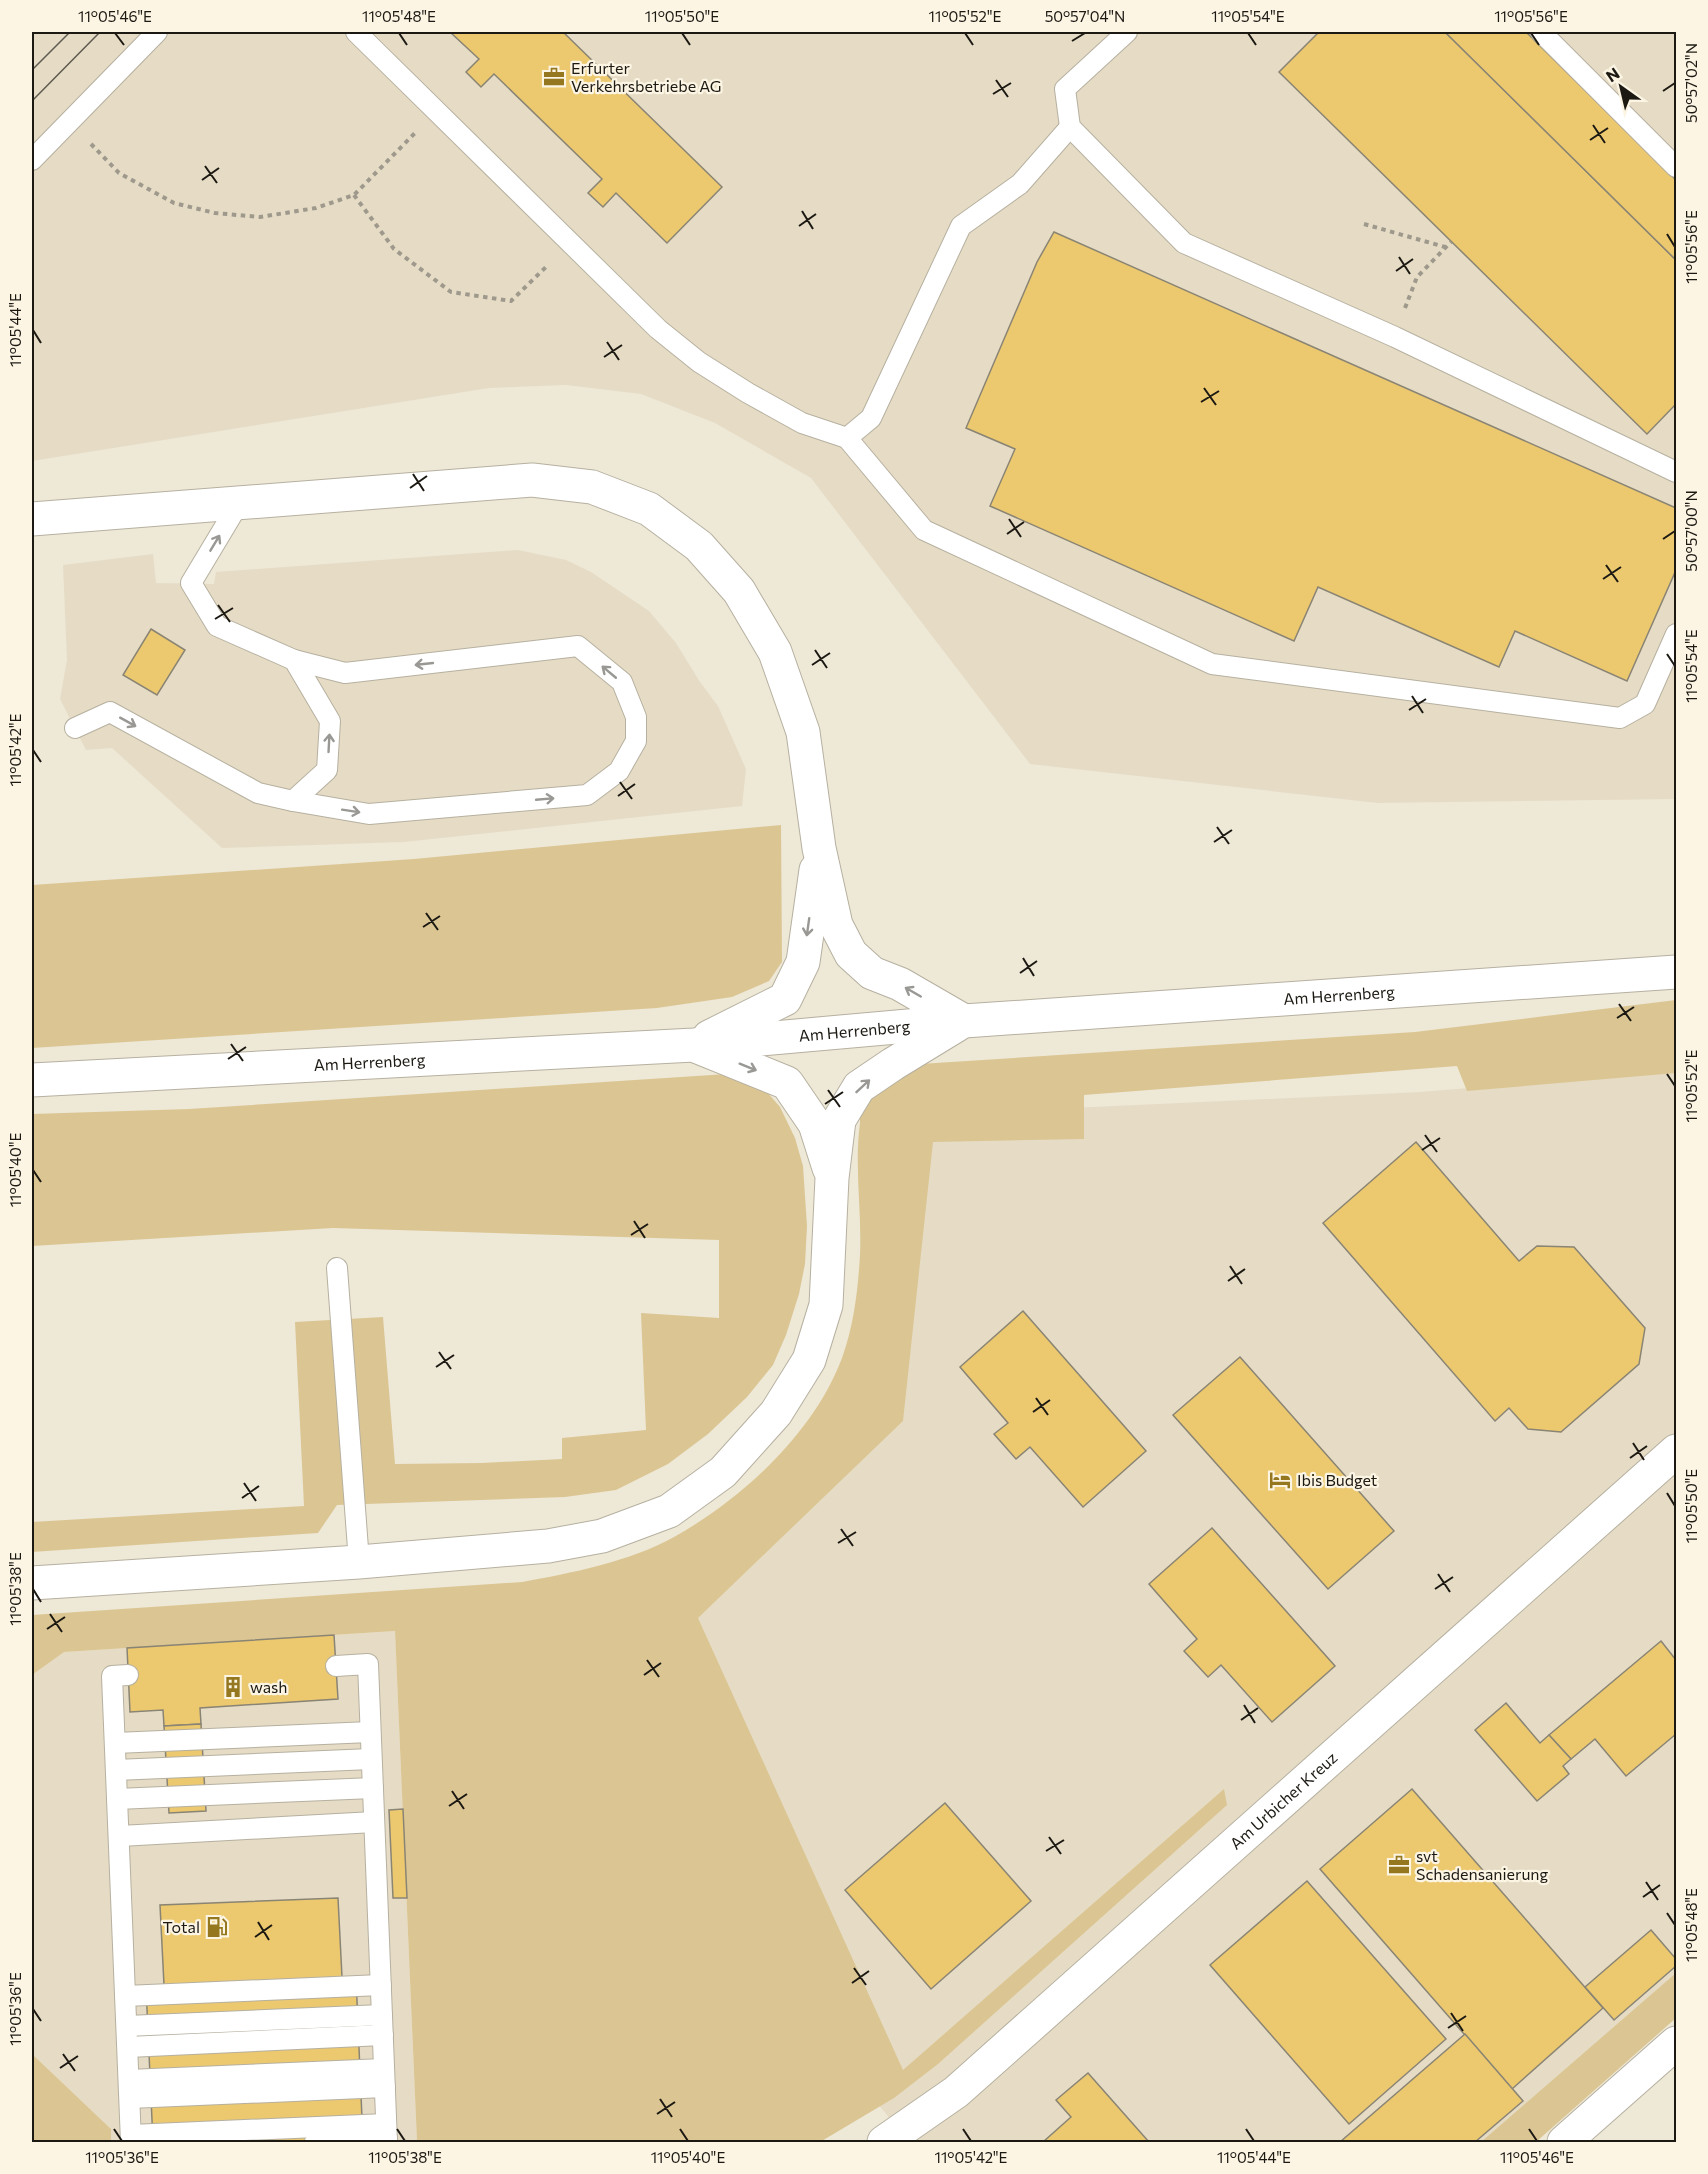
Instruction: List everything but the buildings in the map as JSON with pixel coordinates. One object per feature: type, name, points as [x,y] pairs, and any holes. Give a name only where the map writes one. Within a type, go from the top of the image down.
[{"type":"main road","points":[[32,519],[532,480],[592,487],[649,509],[699,546],[739,591],[775,652],[803,732],[819,848],[836,925],[851,954],[872,973],[900,984],[964,1021],[892,1064],[859,1087],[839,1120],[832,1178],[826,1305],[809,1360],[776,1413],[723,1472],[669,1511],[602,1536],[548,1546],[359,1562],[32,1583]]},
{"type":"main road","points":[[694,1045],[785,999],[803,962],[819,848]]},
{"type":"main road","name":"Am Herrenberg","points":[[32,1080],[694,1045],[964,1021],[1677,972]]},
{"type":"main road","points":[[694,1045],[787,1083],[815,1124],[832,1178]]},
{"type":"main road","name":"Am Urbicher Kreuz","points":[[884,2142],[956,2092],[1677,1451]]},
{"type":"main road","points":[[1564,2142],[1677,2043]]},
{"type":"lane","points":[[32,160],[157,32]]},
{"type":"lane","points":[[356,32],[658,329],[699,362],[748,393],[802,423],[847,438],[924,530],[1212,664],[1620,718],[1645,704],[1677,634]]},
{"type":"lane","points":[[1126,32],[1065,89],[1070,128],[1185,243],[1395,337],[1677,472]]},
{"type":"lane","points":[[1541,32],[1677,166]]},
{"type":"lane","points":[[847,438],[871,417],[961,226],[1020,184],[1070,128]]},
{"type":"lane","points":[[75,728],[110,712],[258,793],[369,814],[587,795],[619,771],[636,741],[636,717],[622,682],[579,646],[345,673],[294,660],[217,626],[191,583],[239,503]]},
{"type":"lane","points":[[293,801],[327,770],[330,721],[294,660]]},
{"type":"lane","points":[[337,1268],[359,1562]]},
{"type":"lane","points":[[336,1666],[368,1665],[387,2135]]},
{"type":"lane","points":[[128,1675],[112,1676],[131,2139],[387,2135]]},
{"type":"lane","points":[[115,1743],[370,1732]]},
{"type":"lane","points":[[116,1770],[372,1760]]},
{"type":"lane","points":[[117,1799],[373,1788]]},
{"type":"lane","points":[[120,1836],[374,1822]]},
{"type":"lane","points":[[125,1996],[381,1985]]},
{"type":"lane","points":[[127,2026],[382,2015]]},
{"type":"lane","points":[[128,2047],[383,2035]]},
{"type":"lane","points":[[129,2089],[384,2078]]},
{"type":"lane","points":[[315,2142],[387,2135]]},
{"type":"path","points":[[69,123],[119,173],[174,203],[215,213],[260,217],[316,208],[354,195],[436,111]]},
{"type":"path","points":[[354,195],[394,249],[451,292],[511,302],[570,243]]},
{"type":"path","points":[[1364,224],[1445,247]]},
{"type":"path","points":[[1395,337],[1417,278],[1451,242]]},
{"type":"shaded area","points":[[32,32],[1676,32],[1676,799],[1378,803],[1030,764],[811,478],[715,423],[641,394],[566,385],[489,388],[32,461]]},
{"type":"shaded area","points":[[518,550],[566,560],[591,572],[649,611],[676,643],[718,706],[746,769],[742,806],[404,842],[222,848],[112,748],[86,750],[60,699],[67,660],[63,565],[153,554],[156,583],[214,584],[216,572]]},
{"type":"shaded area","points":[[781,825],[782,962],[769,981],[732,997],[657,1008],[32,1048],[32,885],[414,859]]},
{"type":"shaded area","points":[[1676,1000],[1676,1073],[1467,1091],[1457,1066],[1084,1095],[1084,1139],[933,1142],[903,1421],[698,1618],[903,2070],[1224,1789],[1227,1805],[938,2064],[894,2098],[820,2142],[417,2142],[395,1631],[64,1652],[32,1675],[32,1615],[522,1582],[619,1560],[657,1546],[725,1504],[773,1461],[794,1438],[830,1386],[846,1345],[857,1294],[860,1255],[858,1140],[861,1107],[866,1098],[879,1085],[920,1064],[1415,1032]]},
{"type":"shaded area","points":[[1676,1071],[1676,1986],[1499,2142],[910,2142],[858,2081],[656,1604],[869,1406],[919,1115],[1420,1092]]},
{"type":"shaded area","points":[[727,1074],[760,1084],[780,1107],[795,1138],[803,1166],[807,1226],[805,1264],[799,1294],[786,1335],[773,1365],[747,1397],[708,1434],[668,1464],[616,1490],[565,1497],[337,1505],[318,1533],[32,1552],[32,1522],[304,1506],[295,1322],[383,1317],[395,1464],[562,1459],[562,1438],[646,1430],[641,1313],[719,1318],[719,1240],[333,1228],[32,1246],[32,1114],[189,1109]]},
{"type":"shaded area","points":[[395,1631],[417,2142],[111,2142],[111,2129],[32,2054],[32,1675],[63,1652]]},
{"type":"shaded area","points":[[1676,1973],[1676,2018],[1536,2142],[1481,2142]]},
{"type":"shaded area","points":[[32,2054],[111,2129],[111,2142],[32,2142]]},
{"type":"tram line","points":[[32,70],[70,32]]},
{"type":"tram line","points":[[32,101],[100,32]]},
{"type":"place","name":"Erfurter Verkehrsbetriebe AG","points":[[554,77]]},
{"type":"place","name":"Ibis Budget","points":[[1280,1480]]},
{"type":"place","name":"wash","points":[[233,1687]]},
{"type":"place","name":"svt Schadensanierung","points":[[1399,1865]]},
{"type":"place","name":"Total","points":[[217,1927]]}]
